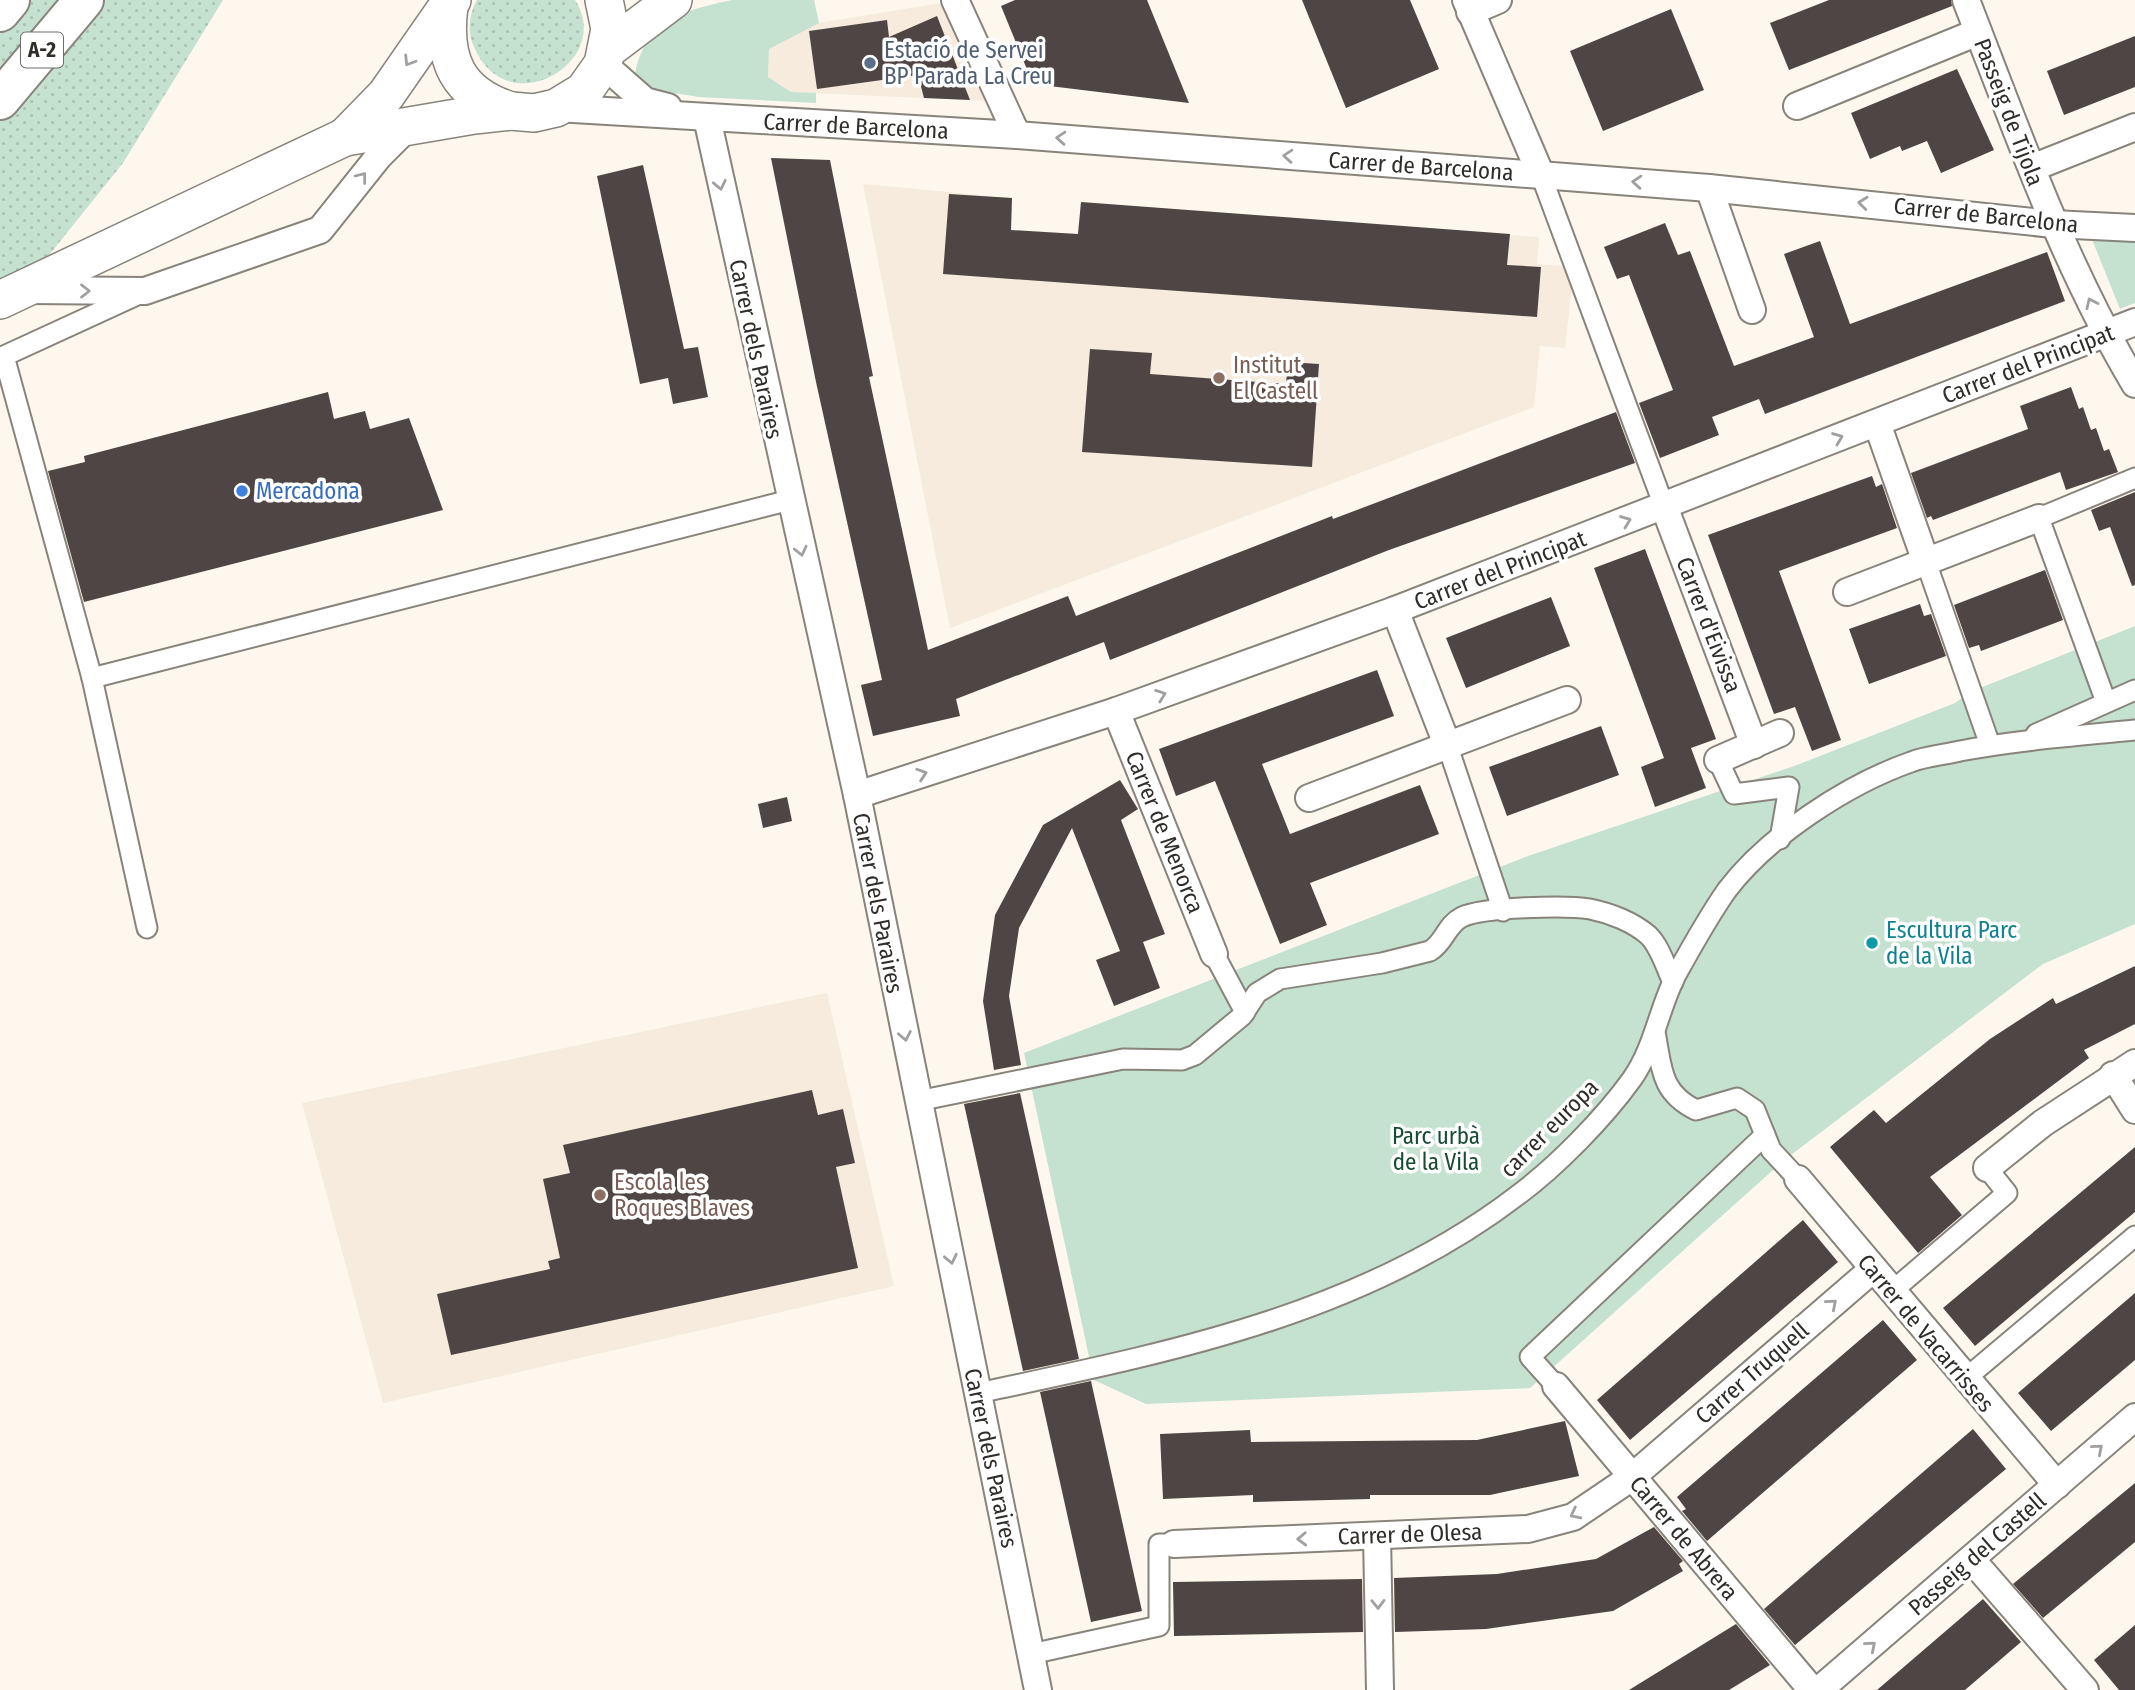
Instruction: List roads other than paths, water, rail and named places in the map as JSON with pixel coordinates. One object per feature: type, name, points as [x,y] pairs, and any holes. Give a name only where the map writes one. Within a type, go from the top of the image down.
[{"type":"highway","name":"A-2","points":[[0,12],[10,0]]},
{"type":"highway","name":"A-2","points":[[0,100],[83,0]]},
{"type":"main road","points":[[604,0],[609,21],[606,57]]},
{"type":"main road","points":[[8,295],[345,136],[511,111],[534,113],[556,108],[584,91],[606,57],[673,0]]},
{"type":"main road","points":[[451,3],[447,46],[453,67],[477,97],[511,111]]},
{"type":"main road","points":[[345,136],[386,95],[451,3]]},
{"type":"street","points":[[955,0],[1017,135]]},
{"type":"street","points":[[1498,0],[1468,6],[1541,175],[1664,506]]},
{"type":"street","name":"Passeig de Tijola","points":[[1966,0],[2053,224],[2105,335],[2135,384]]},
{"type":"street","points":[[1797,106],[1978,32]]},
{"type":"street","name":"Carrer de Barcelona","points":[[606,57],[645,101],[707,118]]},
{"type":"street","name":"Carrer de Barcelona","points":[[556,108],[1017,135],[1709,188],[2053,224],[2135,228]]},
{"type":"street","name":"Carrer dels Paraires","points":[[707,118],[857,795],[1038,1690]]},
{"type":"street","points":[[2032,169],[2135,127]]},
{"type":"street","points":[[147,928],[92,678],[4,356],[145,291],[320,230],[379,156],[407,128]]},
{"type":"street","points":[[1709,188],[1752,310]]},
{"type":"street","points":[[8,295],[145,291]]},
{"type":"street","name":"Carrer del Principat","points":[[857,795],[1116,711],[1395,610],[2135,322]]},
{"type":"street","points":[[1877,423],[1990,745]]},
{"type":"street","points":[[1847,592],[2135,478]]},
{"type":"street","points":[[92,678],[790,500]]},
{"type":"street","name":"Carrer d'Eivissa","points":[[1664,506],[1754,745]]},
{"type":"street","points":[[2039,518],[2106,702]]},
{"type":"street","points":[[1395,610],[1448,747],[1503,911]]},
{"type":"street","points":[[2026,739],[2135,690]]},
{"type":"street","points":[[1309,798],[1567,700]]},
{"type":"street","name":"Carrer de Menorca","points":[[1116,711],[1214,954]]},
{"type":"street","points":[[2026,739],[2135,730]]},
{"type":"street","points":[[1780,733],[1718,760],[1734,794],[1789,787],[1780,839]]},
{"type":"street","name":"carrer europa","points":[[978,1393],[1128,1362],[1349,1294],[1497,1210],[1583,1135],[1633,1078],[1655,1032],[1673,982],[1695,939],[1729,887],[1780,839],[1809,816],[1860,784],[1913,761],[2026,739]]},
{"type":"street","points":[[918,1101],[1123,1059],[1182,1060],[1195,1055],[1245,1012],[1257,993],[1280,978],[1382,962],[1430,951],[1437,947],[1447,929],[1465,916],[1503,911],[1589,909],[1627,921],[1650,937],[1673,982]]},
{"type":"street","points":[[1214,954],[1245,1012]]},
{"type":"street","points":[[1655,1032],[1667,1088],[1678,1101],[1696,1110],[1737,1098],[1755,1110],[1771,1150],[1798,1180]]},
{"type":"street","points":[[1891,1292],[2007,1194],[1987,1168],[2043,1123],[2124,1069],[2135,1111]]},
{"type":"street","points":[[1556,1387],[1530,1357],[1765,1135]]},
{"type":"street","name":"Carrer de Vacarrisses","points":[[1798,1180],[2057,1485]]},
{"type":"street","points":[[1965,1379],[2135,1236]]},
{"type":"street","name":"Carrer Truquell","points":[[1632,1477],[1872,1270]]},
{"type":"street","name":"Carrer de Abrera","points":[[1556,1387],[1812,1690]]},
{"type":"street","name":"Passeig del Castell","points":[[1819,1690],[2135,1417]]},
{"type":"street","name":"Carrer de Olesa","points":[[1174,1544],[1528,1529],[1573,1517],[1632,1477]]},
{"type":"street","points":[[1377,1536],[1380,1690]]},
{"type":"street","points":[[1031,1654],[1159,1626],[1159,1544],[1174,1544]]},
{"type":"street","points":[[1971,1559],[2085,1690]]},
{"type":"place","name":"Estació de Servei BP Parada La Creu","points":[[870,63]]},
{"type":"place","name":"Institut El Castell","points":[[1219,378]]},
{"type":"place","name":"Mercadona","points":[[242,491]]},
{"type":"place","name":"Escultura Parc de la Vila","points":[[1872,943]]},
{"type":"place","name":"Escola les Roques Blaves","points":[[600,1195]]},
{"type":"park label","name":"Parc urbà de la Vila","points":[[1436,1149]]}]
